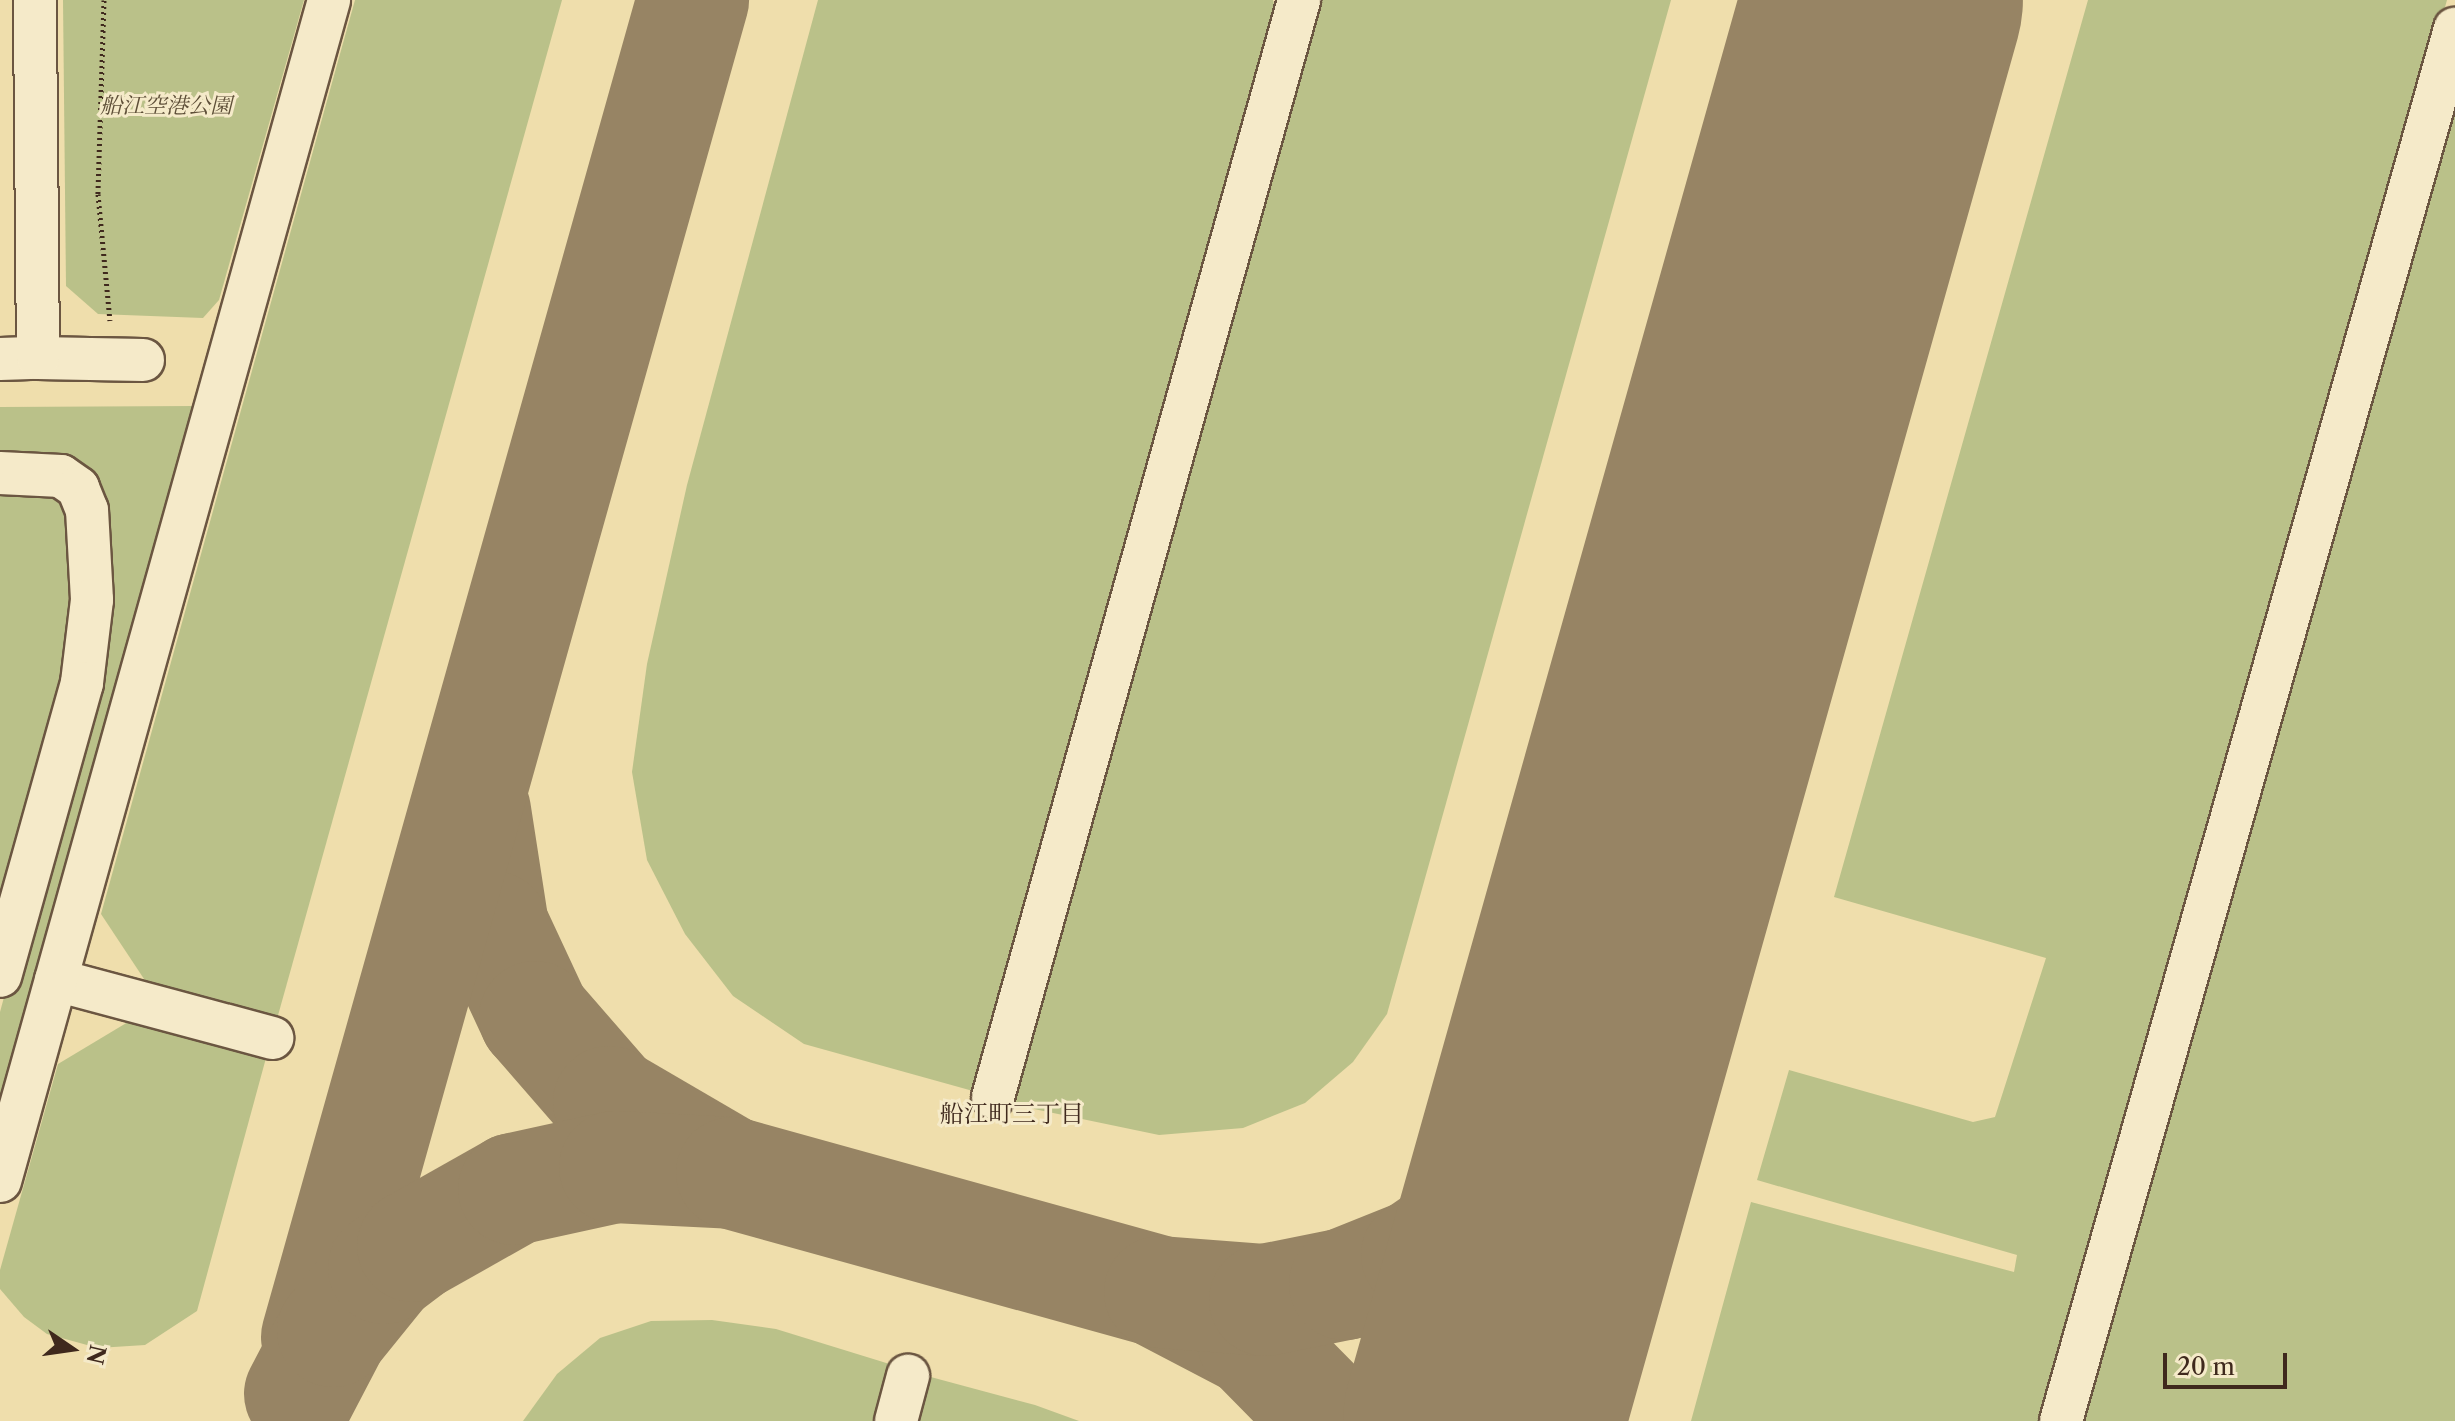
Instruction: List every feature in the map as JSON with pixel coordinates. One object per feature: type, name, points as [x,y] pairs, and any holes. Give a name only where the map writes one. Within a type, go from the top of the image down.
[{"type":"street","points":[[35,0],[18,91],[19,359],[128,360]]},
{"type":"street","points":[[0,1181],[329,0]]},
{"type":"street","points":[[993,1097],[1299,0]]},
{"type":"street","points":[[2061,1421],[2455,29]]},
{"type":"street","points":[[0,473],[61,476],[78,488],[87,510],[92,600],[82,683],[0,976]]},
{"type":"street","points":[[56,980],[272,1038]]},
{"type":"street","points":[[896,1421],[908,1376]]},
{"type":"path","points":[[104,0],[98,194],[128,360]]},
{"type":"green space","name":"船江空港公園","points":[[63,0],[304,0],[219,300],[203,318],[98,314],[66,286]]},
{"type":"green space","points":[[355,0],[562,0],[277,1019],[150,988],[101,914]]},
{"type":"green space","points":[[818,0],[1273,0],[1278,25],[973,1091],[804,1044],[733,996],[685,934],[647,860],[632,772],[647,664],[687,485]]},
{"type":"green space","points":[[1316,0],[1671,0],[1387,1014],[1353,1062],[1305,1103],[1243,1128],[1159,1135],[1005,1103]]},
{"type":"green space","points":[[2088,0],[2447,0],[2050,1421],[1691,1421],[1751,1202],[2014,1272],[2017,1255],[1757,1180],[1789,1070],[1973,1122],[1995,1117],[2046,958],[1834,897]]},
{"type":"green space","points":[[2455,86],[2455,1421],[2080,1421]]},
{"type":"green space","points":[[194,406],[200,423],[0,1136],[0,1012],[95,663],[100,501],[0,463],[0,407]]},
{"type":"green space","points":[[0,484],[66,491],[81,598],[0,930]]},
{"type":"green space","points":[[133,1019],[266,1058],[197,1311],[145,1345],[98,1348],[47,1334],[24,1317],[0,1289],[0,1270],[58,1064]]},
{"type":"green space","points":[[712,1320],[776,1329],[896,1366],[880,1421],[523,1421],[557,1374],[600,1338],[651,1321]]},
{"type":"green space","points":[[927,1376],[1035,1405],[1079,1421],[914,1421]]},
{"type":"taxiway","points":[[317,1337],[693,0]]},
{"type":"taxiway","points":[[475,811],[493,927],[535,1017],[609,1102],[729,1172]]},
{"type":"taxiway","points":[[300,1394],[333,1331],[384,1268],[413,1246],[514,1189],[615,1167],[732,1173],[1160,1292],[1265,1300],[1345,1284],[1417,1255],[1475,1215],[1554,1122],[1589,1045]]},
{"type":"taxiway","points":[[1163,1294],[1253,1341],[1332,1421]]},
{"type":"runway","points":[[1483,1421],[1883,0]]},
{"type":"district","name":"船江町三丁目","points":[[1012,1114]]}]
